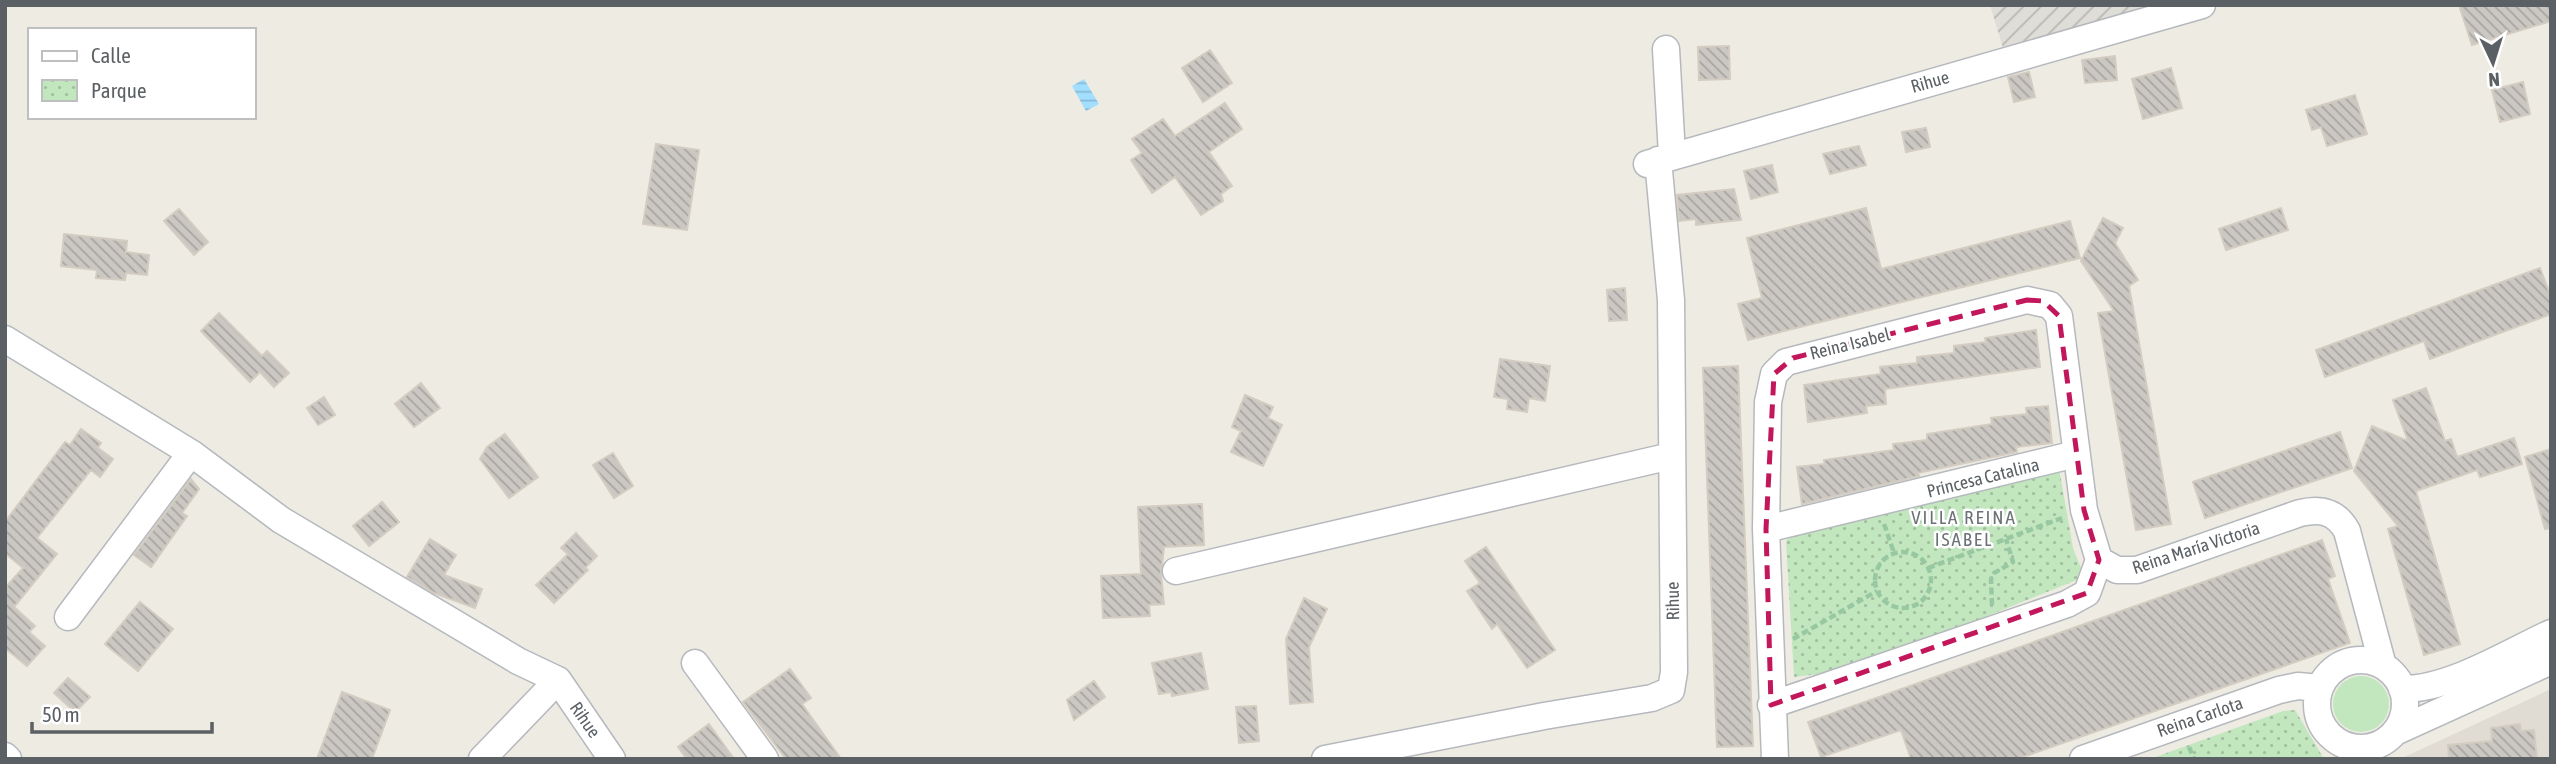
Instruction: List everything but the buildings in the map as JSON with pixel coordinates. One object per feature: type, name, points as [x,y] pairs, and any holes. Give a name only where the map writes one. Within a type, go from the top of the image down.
[{"type":"street","name":"Rihue","points":[[1325,759],[1544,716],[1653,698],[1671,690],[1674,672],[1671,300],[1659,159],[2200,6]]},
{"type":"street","points":[[1659,159],[1666,49]]},
{"type":"street","name":"Reina Isabel","points":[[1775,759],[1766,529],[1768,402],[1774,374],[1786,362],[2028,300],[2043,301],[2059,316],[2084,510],[2099,561]]},
{"type":"street","points":[[5,340],[191,453],[281,520],[507,655],[558,680],[482,759]]},
{"type":"street","points":[[68,617],[191,453]]},
{"type":"street","name":"Princesa Catalina","points":[[1766,529],[2076,454]]},
{"type":"street","points":[[1176,571],[1671,456]]},
{"type":"street","name":"Reina María Victoria","points":[[2099,561],[2117,570],[2137,570],[2300,513],[2326,511],[2337,518],[2347,531],[2383,666]]},
{"type":"street","points":[[1772,705],[2067,604],[2087,593],[2099,561]]},
{"type":"street","points":[[2402,689],[2420,690],[2440,683],[2551,633]]},
{"type":"street","points":[[2395,732],[2404,712],[2402,689],[2383,666],[2365,660],[2351,661],[2338,667],[2320,688],[2318,715],[2333,738],[2358,748],[2384,741],[2395,732],[2551,661]]},
{"type":"street","points":[[695,663],[765,759]]},
{"type":"street","name":"Rihue","points":[[558,680],[612,759]]},
{"type":"street","name":"Reina Carlota","points":[[2083,759],[2280,690],[2298,685],[2320,688]]},
{"type":"path","points":[[1928,568],[2084,510]]},
{"type":"path","points":[[1992,629],[1991,579],[1994,573],[2013,562],[2006,539]]},
{"type":"path","points":[[1894,553],[1912,553],[1920,557],[1928,568],[1929,590],[1916,604],[1898,608],[1889,605],[1877,590],[1875,572],[1886,557],[1894,553]]},
{"type":"path","points":[[1770,653],[1877,590]]},
{"type":"highlighted area","points":[[2027,300],[2043,301],[2059,316],[2084,510],[2099,560],[2087,593],[1771,705],[1766,529],[1774,374],[1793,358]]},
{"type":"shaded area","points":[[1990,5],[2154,5],[2003,48]]},
{"type":"shaded area","points":[[2551,689],[2551,759],[2400,759]]},
{"type":"green space","points":[[2059,468],[2073,548],[2083,573],[2077,580],[1975,621],[1818,674],[1794,677],[1786,542],[1789,536]]},
{"type":"green space","points":[[2361,676],[2372,678],[2381,684],[2387,693],[2387,715],[2381,724],[2372,730],[2361,732],[2350,730],[2341,724],[2335,715],[2333,704],[2335,693],[2341,684],[2350,678]]},
{"type":"green space","points":[[2295,710],[2324,759],[2150,759],[2283,711]]},
{"type":"water","points":[[1084,79],[1099,104],[1086,111],[1072,86]]},
{"type":"district","name":"VILLA REINA ISABEL","points":[[1964,528]]}]
